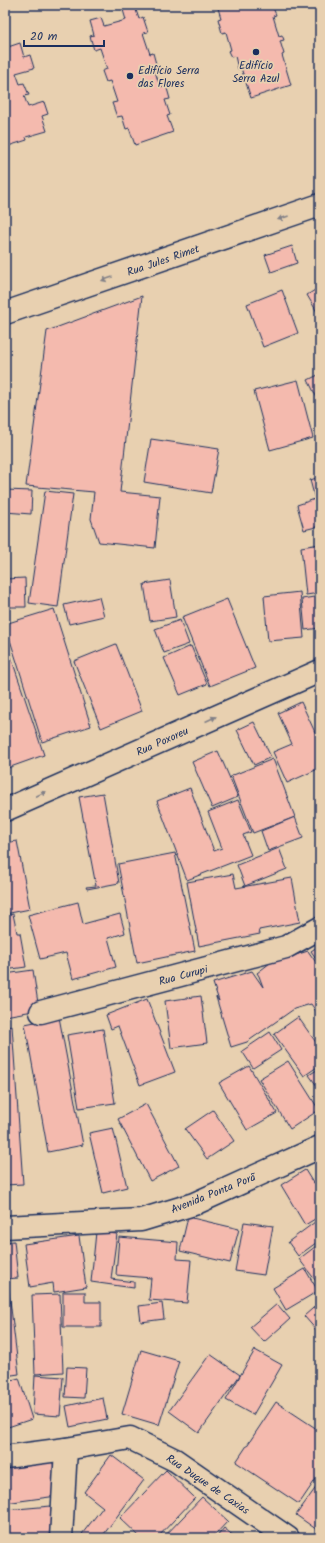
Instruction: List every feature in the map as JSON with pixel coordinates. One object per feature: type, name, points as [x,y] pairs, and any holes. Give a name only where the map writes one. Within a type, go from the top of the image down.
[{"type":"street","name":"Rua Jules Rimet","points":[[5,313],[320,205]]},
{"type":"street","name":"Rua Poxoreu","points":[[5,810],[320,672]]},
{"type":"street","name":"Rua Curupi","points":[[41,1012],[286,948],[320,928]]},
{"type":"street","name":"Avenida Ponta Porã","points":[[5,1228],[141,1220],[194,1204],[320,1148]]},
{"type":"street","name":"Rua Duque de Caxias","points":[[5,1457],[66,1449],[130,1438],[175,1460],[288,1538]]},
{"type":"street","points":[[61,1538],[66,1449]]},
{"type":"building","name":"Edifício Serra Azul","points":[[217,5],[272,5],[276,15],[273,16],[279,36],[282,35],[284,40],[280,41],[284,54],[282,55],[291,85],[251,98],[241,68],[238,69],[235,56],[231,57],[228,51],[231,50],[226,32],[222,33],[218,19],[221,18]]},
{"type":"building","name":"Edifício Serra das Flores","points":[[135,7],[139,19],[143,17],[148,32],[143,33],[150,54],[153,53],[156,64],[153,65],[160,87],[166,85],[170,99],[165,100],[170,115],[167,116],[173,132],[135,145],[129,128],[126,129],[122,116],[117,117],[112,103],[117,102],[110,81],[106,82],[102,71],[107,69],[100,48],[94,50],[90,36],[94,35],[90,21],[101,18],[104,26],[126,20],[123,10]]},
{"type":"building","points":[[20,43],[24,57],[30,55],[34,68],[16,73],[20,84],[24,83],[29,95],[24,96],[28,107],[44,102],[48,114],[42,116],[47,131],[26,137],[27,140],[5,147],[5,48]]},
{"type":"building","points":[[292,246],[297,263],[271,272],[265,255]]},
{"type":"building","points":[[320,287],[320,317],[307,295]]},
{"type":"building","points":[[282,290],[298,333],[263,347],[247,304]]},
{"type":"building","points":[[142,296],[120,492],[160,496],[155,548],[99,542],[91,519],[94,492],[26,486],[47,331]]},
{"type":"building","points":[[320,374],[320,404],[308,380]]},
{"type":"building","points":[[298,380],[313,438],[270,450],[254,391]]},
{"type":"building","points":[[151,439],[219,449],[211,493],[144,482]]},
{"type":"building","points":[[320,477],[320,526],[304,530],[297,505],[315,499],[310,480]]},
{"type":"building","points":[[5,490],[32,491],[31,514],[5,512]]},
{"type":"building","points":[[45,491],[73,494],[58,607],[29,603]]},
{"type":"building","points":[[320,544],[320,593],[306,595],[301,547]]},
{"type":"building","points":[[25,578],[26,607],[5,607],[5,579]]},
{"type":"building","points":[[170,580],[176,617],[150,621],[144,584]]},
{"type":"building","points":[[300,592],[304,638],[268,641],[264,596]]},
{"type":"building","points":[[320,596],[320,628],[305,630],[302,599]]},
{"type":"building","points":[[99,597],[104,616],[69,624],[64,605]]},
{"type":"building","points":[[227,599],[255,668],[210,686],[182,617]]},
{"type":"building","points":[[54,609],[91,726],[42,742],[5,624]]},
{"type":"building","points":[[180,620],[189,644],[164,653],[155,629]]},
{"type":"building","points":[[116,644],[142,711],[101,728],[74,661]]},
{"type":"building","points":[[191,646],[207,684],[180,695],[164,658]]},
{"type":"building","points":[[10,654],[44,755],[5,769],[5,655]]},
{"type":"building","points":[[301,702],[320,743],[320,768],[287,783],[273,752],[292,744],[278,713]]},
{"type":"building","points":[[254,722],[271,757],[254,765],[237,730]]},
{"type":"building","points":[[218,751],[238,797],[212,808],[192,762]]},
{"type":"building","points":[[273,759],[295,817],[253,833],[231,776]]},
{"type":"building","points":[[190,788],[214,851],[222,848],[208,812],[238,800],[251,832],[243,835],[251,855],[187,880],[157,801]]},
{"type":"building","points":[[103,793],[119,883],[87,889],[86,887],[96,886],[79,797]]},
{"type":"building","points":[[295,817],[303,838],[268,851],[261,831]]},
{"type":"building","points":[[17,841],[30,909],[5,914],[5,843]]},
{"type":"building","points":[[279,848],[287,869],[245,886],[237,865]]},
{"type":"building","points":[[175,853],[195,951],[137,963],[118,864]]},
{"type":"building","points":[[233,874],[236,888],[292,878],[300,922],[259,930],[260,934],[199,946],[187,882]]},
{"type":"building","points":[[78,902],[83,924],[120,914],[125,933],[108,938],[116,967],[73,979],[66,953],[40,959],[28,915]]},
{"type":"building","points":[[13,914],[17,933],[20,933],[26,967],[5,970],[5,916]]},
{"type":"building","points":[[320,945],[320,964],[311,951]]},
{"type":"building","points":[[308,951],[320,968],[320,1017],[311,1004],[294,1009],[247,1042],[231,1047],[213,983],[252,971],[263,987],[257,973],[270,963]]},
{"type":"building","points":[[33,970],[39,1010],[5,1016],[5,974]]},
{"type":"building","points":[[201,996],[207,1043],[171,1048],[165,1001]]},
{"type":"building","points":[[147,999],[175,1072],[140,1085],[118,1026],[111,1029],[106,1015]]},
{"type":"building","points":[[59,1017],[83,1145],[48,1152],[25,1024]]},
{"type":"building","points":[[298,1017],[320,1048],[320,1065],[304,1076],[274,1034]]},
{"type":"building","points":[[12,1026],[23,1184],[5,1185],[5,1027]]},
{"type":"building","points":[[103,1029],[115,1103],[79,1108],[67,1035]]},
{"type":"building","points":[[270,1032],[281,1050],[253,1068],[242,1051]]},
{"type":"building","points":[[288,1061],[319,1110],[290,1129],[259,1079]]},
{"type":"building","points":[[249,1066],[277,1113],[247,1130],[219,1083]]},
{"type":"building","points":[[320,1068],[320,1090],[309,1075]]},
{"type":"building","points":[[146,1104],[179,1166],[150,1181],[118,1119]]},
{"type":"building","points":[[213,1110],[234,1141],[207,1159],[185,1129]]},
{"type":"building","points":[[113,1128],[127,1187],[103,1193],[89,1133]]},
{"type":"building","points":[[305,1170],[313,1183],[320,1179],[320,1216],[305,1225],[281,1185]]},
{"type":"building","points":[[188,1217],[239,1229],[230,1263],[180,1251]]},
{"type":"building","points":[[244,1222],[273,1226],[264,1275],[235,1271]]},
{"type":"building","points":[[315,1222],[320,1229],[320,1240],[298,1256],[288,1242]]},
{"type":"building","points":[[96,1232],[117,1234],[111,1279],[134,1282],[134,1288],[91,1282]]},
{"type":"building","points":[[79,1236],[86,1287],[54,1292],[53,1283],[30,1287],[24,1244]]},
{"type":"building","points":[[119,1237],[178,1242],[177,1259],[191,1260],[187,1303],[149,1300],[151,1278],[116,1275]]},
{"type":"building","points":[[14,1241],[18,1278],[5,1279],[5,1242]]},
{"type":"building","points":[[320,1243],[320,1285],[319,1285],[299,1259]]},
{"type":"building","points":[[305,1269],[318,1291],[286,1310],[273,1288]]},
{"type":"building","points":[[5,1284],[8,1284],[19,1374],[5,1376]]},
{"type":"building","points":[[63,1292],[85,1292],[85,1302],[101,1302],[101,1327],[63,1327]]},
{"type":"building","points":[[60,1294],[63,1372],[35,1374],[32,1295]]},
{"type":"building","points":[[320,1302],[320,1331],[318,1332],[304,1316]]},
{"type":"building","points":[[162,1303],[164,1319],[141,1322],[139,1306]]},
{"type":"building","points":[[277,1304],[290,1319],[264,1342],[250,1327]]},
{"type":"building","points":[[141,1350],[179,1361],[159,1425],[122,1414]]},
{"type":"building","points":[[255,1350],[282,1365],[253,1415],[226,1400]]},
{"type":"building","points":[[210,1354],[240,1375],[199,1433],[169,1411]]},
{"type":"building","points":[[67,1367],[86,1368],[84,1398],[65,1397]]},
{"type":"building","points":[[35,1375],[63,1377],[60,1416],[33,1414]]},
{"type":"building","points":[[19,1378],[32,1419],[5,1428],[5,1382]]},
{"type":"building","points":[[103,1398],[107,1419],[70,1427],[66,1406]]},
{"type":"building","points":[[276,1402],[320,1431],[320,1473],[299,1504],[236,1462]]},
{"type":"building","points":[[111,1455],[144,1480],[101,1538],[87,1538],[82,1534],[103,1507],[84,1492]]},
{"type":"building","points":[[53,1462],[57,1496],[5,1503],[5,1469]]},
{"type":"building","points":[[166,1470],[195,1498],[157,1538],[141,1538],[120,1518]]},
{"type":"building","points":[[320,1482],[320,1532],[296,1515]]},
{"type":"building","points":[[202,1497],[228,1521],[212,1538],[163,1538]]},
{"type":"building","points":[[51,1506],[54,1535],[5,1538],[5,1510]]},
{"type":"building","points":[[224,1528],[236,1538],[216,1538]]},
{"type":"place","name":"Edifício Serra Azul","points":[[256,52]]},
{"type":"place","name":"Edifício Serra das Flores","points":[[130,76]]}]
